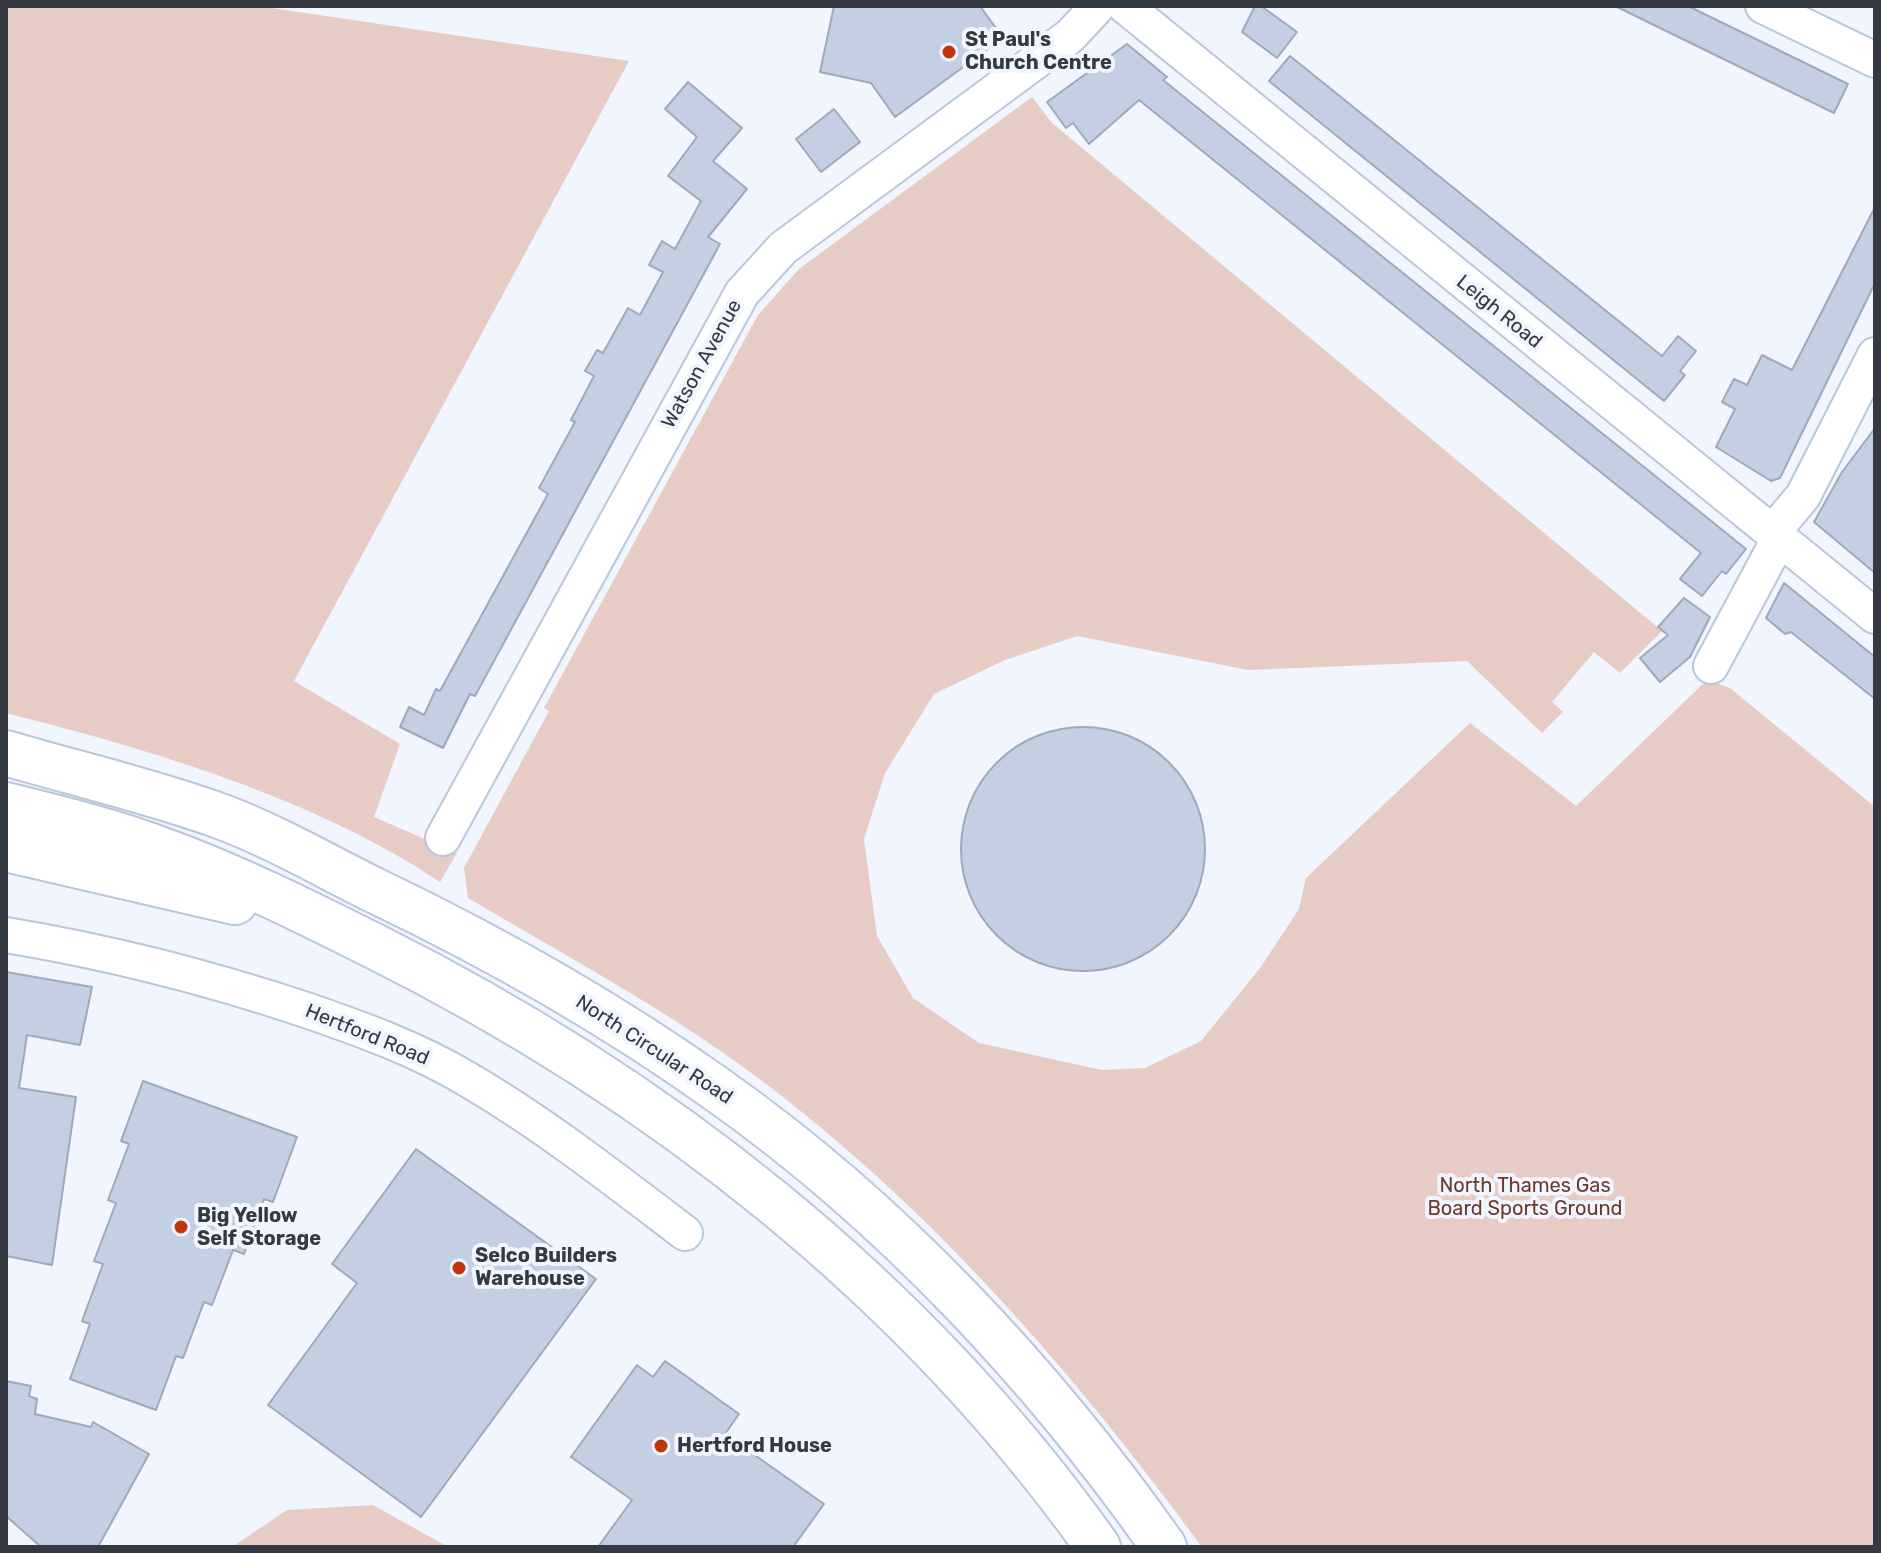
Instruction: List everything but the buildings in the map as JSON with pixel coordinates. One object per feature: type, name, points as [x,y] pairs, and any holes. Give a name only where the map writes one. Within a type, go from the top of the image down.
[{"type":"highway","points":[[6,729],[222,816]]},
{"type":"highway","name":"North Circular Road","points":[[6,753],[222,816],[470,936],[597,1010],[719,1091],[836,1183],[940,1280],[1037,1386],[1128,1496],[1164,1547]]},
{"type":"highway","points":[[6,805],[162,849],[313,915],[444,981],[570,1053],[689,1134],[789,1213],[902,1317],[975,1396],[1098,1547]]},
{"type":"highway","points":[[6,849],[67,861],[208,898],[313,915]]},
{"type":"street","name":"Watson Avenue","points":[[443,838],[742,293],[783,248],[1070,36],[1098,6]]},
{"type":"street","name":"Leigh Road","points":[[1125,6],[1875,616]]},
{"type":"street","points":[[1763,6],[1875,60]]},
{"type":"street","points":[[1711,666],[1775,536],[1803,496],[1875,355]]},
{"type":"street","name":"Hertford Road","points":[[6,935],[137,959],[197,974],[384,1039],[466,1078],[568,1143],[685,1233]]},
{"type":"green space","points":[[6,6],[258,6],[629,61],[294,681],[400,744],[374,817],[457,853],[440,882],[392,852],[340,826],[230,780],[174,760],[6,713]]},
{"type":"green space","name":"North Thames Gas Board Sports Ground","points":[[1032,97],[1052,123],[1662,631],[1620,673],[1594,652],[1552,702],[1563,712],[1542,733],[1467,661],[1248,670],[1077,636],[1005,660],[934,694],[885,773],[864,839],[877,936],[913,998],[979,1043],[1102,1070],[1145,1068],[1201,1041],[1260,968],[1299,909],[1306,878],[1470,723],[1576,806],[1707,680],[1730,688],[1875,807],[1875,1547],[1202,1547],[1041,1344],[921,1218],[858,1159],[791,1104],[691,1031],[468,898],[464,868],[549,711],[544,708],[758,315],[799,269]]},
{"type":"green space","points":[[373,1505],[448,1547],[232,1547],[287,1510]]},
{"type":"place","name":"St Paul's Church Centre","points":[[949,52]]},
{"type":"place","name":"Big Yellow Self Storage","points":[[181,1227]]},
{"type":"place","name":"Selco Builders Warehouse","points":[[459,1268]]},
{"type":"place","name":"Hertford House","points":[[661,1446]]}]
